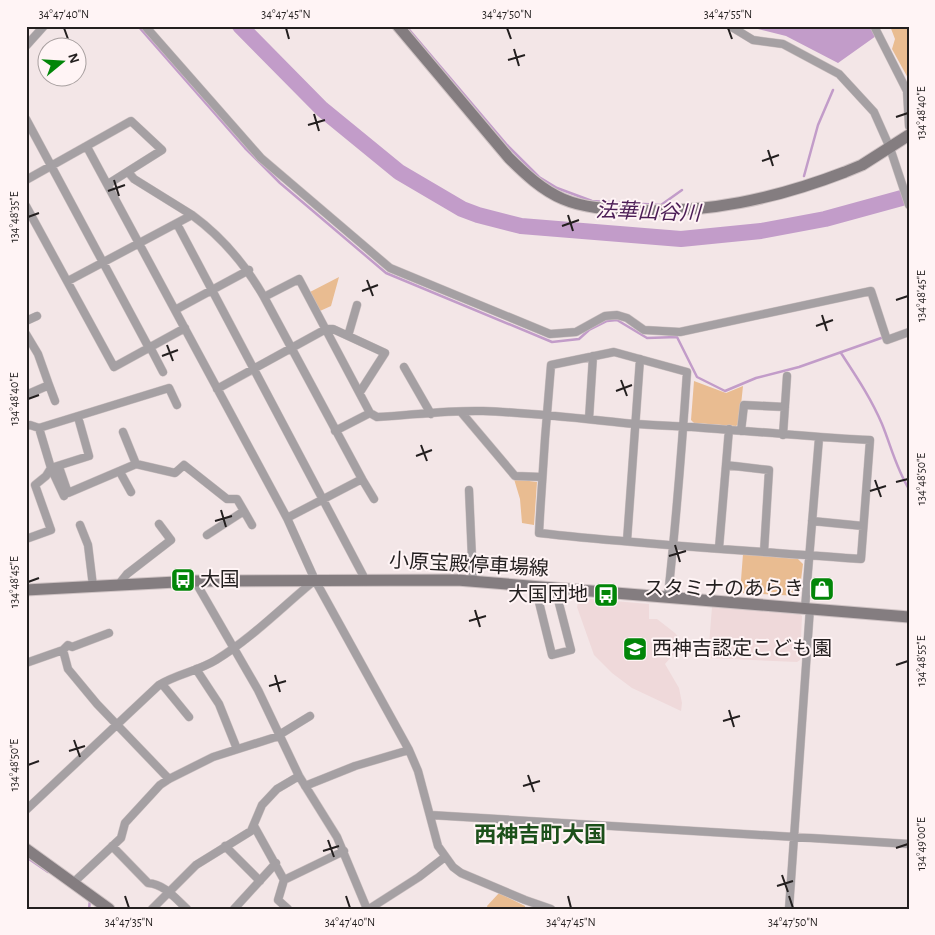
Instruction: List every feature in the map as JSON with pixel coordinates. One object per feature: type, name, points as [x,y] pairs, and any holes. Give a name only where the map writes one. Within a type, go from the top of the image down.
[{"type":"main road","points":[[398,26],[509,158],[529,178],[551,193],[578,204],[606,209],[670,211],[706,210],[742,204],[845,172],[890,148],[909,135]]},
{"type":"main road","name":"小原宝殿停車場線","points":[[26,590],[195,581],[365,579],[473,581],[909,617]]},
{"type":"main road","points":[[26,849],[109,909]]},
{"type":"street","points":[[26,46],[44,26]]},
{"type":"street","points":[[145,26],[261,158],[390,268],[550,334],[576,332],[605,316],[617,315],[627,318],[644,330],[680,332],[871,291],[887,340],[909,332]]},
{"type":"street","points":[[730,26],[753,40],[783,44],[839,74],[874,112],[890,148],[909,206]]},
{"type":"street","points":[[874,26],[907,92],[909,126]]},
{"type":"street","points":[[26,119],[102,263],[163,372]]},
{"type":"street","points":[[26,180],[131,121],[162,150],[129,173],[108,184]]},
{"type":"street","points":[[87,147],[287,518],[315,580],[409,750],[418,771],[438,846],[445,857],[461,873],[548,908]]},
{"type":"street","points":[[129,173],[134,179],[192,215],[213,232],[249,270],[374,499]]},
{"type":"street","points":[[26,206],[114,367],[185,328]]},
{"type":"street","points":[[68,281],[192,215]]},
{"type":"street","points":[[177,224],[365,579]]},
{"type":"street","points":[[175,310],[249,270]]},
{"type":"street","points":[[264,296],[299,279],[370,412],[377,417],[482,411],[547,416],[589,419],[636,424],[683,426],[783,434],[819,438],[870,440],[861,559],[674,544],[627,541],[539,533],[542,478],[547,416],[551,365],[614,352],[687,372],[683,426],[674,544],[668,596]]},
{"type":"street","points":[[348,336],[357,304]]},
{"type":"street","points":[[26,321],[37,316]]},
{"type":"street","points":[[217,389],[326,329],[333,328],[385,354],[360,392]]},
{"type":"street","points":[[26,334],[38,354],[55,401]]},
{"type":"street","points":[[589,419],[593,356]]},
{"type":"street","points":[[627,541],[640,358]]},
{"type":"street","points":[[404,367],[431,414]]},
{"type":"street","points":[[783,434],[787,376]]},
{"type":"street","points":[[26,395],[49,385]]},
{"type":"street","points":[[26,426],[30,425],[39,428],[78,417],[162,387],[169,388],[177,405]]},
{"type":"street","points":[[741,431],[744,405],[785,407]]},
{"type":"street","points":[[336,431],[370,412]]},
{"type":"street","points":[[461,412],[515,476],[542,478]]},
{"type":"street","points":[[26,488],[35,485],[55,468],[89,456],[78,417]]},
{"type":"street","points":[[39,428],[64,496]]},
{"type":"street","points":[[719,548],[729,430]]},
{"type":"street","points":[[123,432],[136,464]]},
{"type":"street","points":[[789,909],[808,608],[809,555],[819,438]]},
{"type":"street","points":[[55,468],[68,493],[136,464],[176,473],[184,465],[227,499],[237,499],[252,525]]},
{"type":"street","points":[[726,465],[769,470],[764,552]]},
{"type":"street","points":[[120,472],[131,492]]},
{"type":"street","points":[[287,518],[362,479]]},
{"type":"street","points":[[26,539],[51,530],[35,485]]},
{"type":"street","points":[[469,490],[473,581]]},
{"type":"street","points":[[207,535],[244,511]]},
{"type":"street","points":[[812,521],[863,526]]},
{"type":"street","points":[[119,584],[127,574],[171,540],[159,524]]},
{"type":"street","points":[[80,525],[88,545],[93,586]]},
{"type":"street","points":[[26,810],[162,684],[173,677],[196,669],[234,648],[315,580]]},
{"type":"street","points":[[195,581],[270,714],[279,736],[287,747],[298,776],[344,851],[368,909],[419,877],[445,857]]},
{"type":"street","points":[[535,586],[552,655],[571,650],[556,588]]},
{"type":"street","points":[[26,663],[63,650],[68,645],[72,647],[109,633]]},
{"type":"street","points":[[63,650],[68,669],[106,715],[118,725],[169,779]]},
{"type":"street","points":[[196,669],[219,704],[237,749]]},
{"type":"street","points":[[162,684],[189,717]]},
{"type":"street","points":[[74,882],[121,838],[125,823],[169,779],[213,757],[279,736],[310,716]]},
{"type":"street","points":[[305,786],[355,766],[409,750]]},
{"type":"street","points":[[152,909],[196,865],[246,835],[254,826],[262,805],[278,789],[298,776]]},
{"type":"street","points":[[430,815],[909,844]]},
{"type":"street","points":[[254,826],[284,880],[278,900],[288,909]]},
{"type":"street","points":[[112,846],[148,883],[155,884],[168,892],[187,909]]},
{"type":"street","points":[[225,846],[260,881]]},
{"type":"street","points":[[284,880],[344,851]]},
{"type":"street","points":[[234,909],[276,863]]},
{"type":"shaded area","points":[[746,26],[870,26],[876,36],[838,63],[786,36]]},
{"type":"shaded area","points":[[890,26],[909,26],[909,80],[892,49],[895,39]]},
{"type":"shaded area","points":[[339,277],[331,306],[320,311],[310,292]]},
{"type":"shaded area","points":[[694,381],[726,393],[743,386],[739,424],[736,426],[694,423],[691,420]]},
{"type":"shaded area","points":[[514,479],[537,482],[534,525],[522,523],[520,499]]},
{"type":"shaded area","points":[[743,554],[798,559],[803,564],[799,596],[740,593]]},
{"type":"shaded area","name":"西神吉認定こども園","points":[[579,598],[649,604],[649,619],[657,619],[675,633],[683,643],[665,664],[679,688],[682,703],[681,711],[632,688],[612,673],[594,655],[577,607]]},
{"type":"shaded area","points":[[712,607],[798,613],[802,616],[800,660],[797,662],[708,658]]},
{"type":"shaded area","points":[[499,893],[525,906],[525,909],[488,909],[487,906]]},
{"type":"waterway","points":[[138,26],[245,148],[280,183],[386,273],[552,342],[579,339],[589,330],[607,321],[617,320],[647,338],[677,337],[697,377],[725,391],[756,378],[799,367],[884,337]]},
{"type":"waterway","name":"法華山谷川","points":[[240,26],[322,109],[399,172],[462,209],[521,226],[681,239],[761,231],[825,219],[909,196]]},
{"type":"waterway","points":[[406,26],[507,145],[539,177],[557,188],[592,201],[661,205],[682,190]]},
{"type":"waterway","points":[[804,176],[818,125],[833,90]]},
{"type":"waterway","points":[[841,353],[878,414],[897,465],[909,489]]},
{"type":"waterway","points":[[26,857],[48,872]]},
{"type":"waterway","points":[[89,909],[90,900]]},
{"type":"place","name":"大国","points":[[183,580]]},
{"type":"place","name":"スタミナのあらき","points":[[822,589]]},
{"type":"place","name":"大国団地","points":[[606,595]]},
{"type":"place","name":"西神吉認定こども園","points":[[635,649]]},
{"type":"district","name":"西神吉町大国","points":[[540,835]]}]
